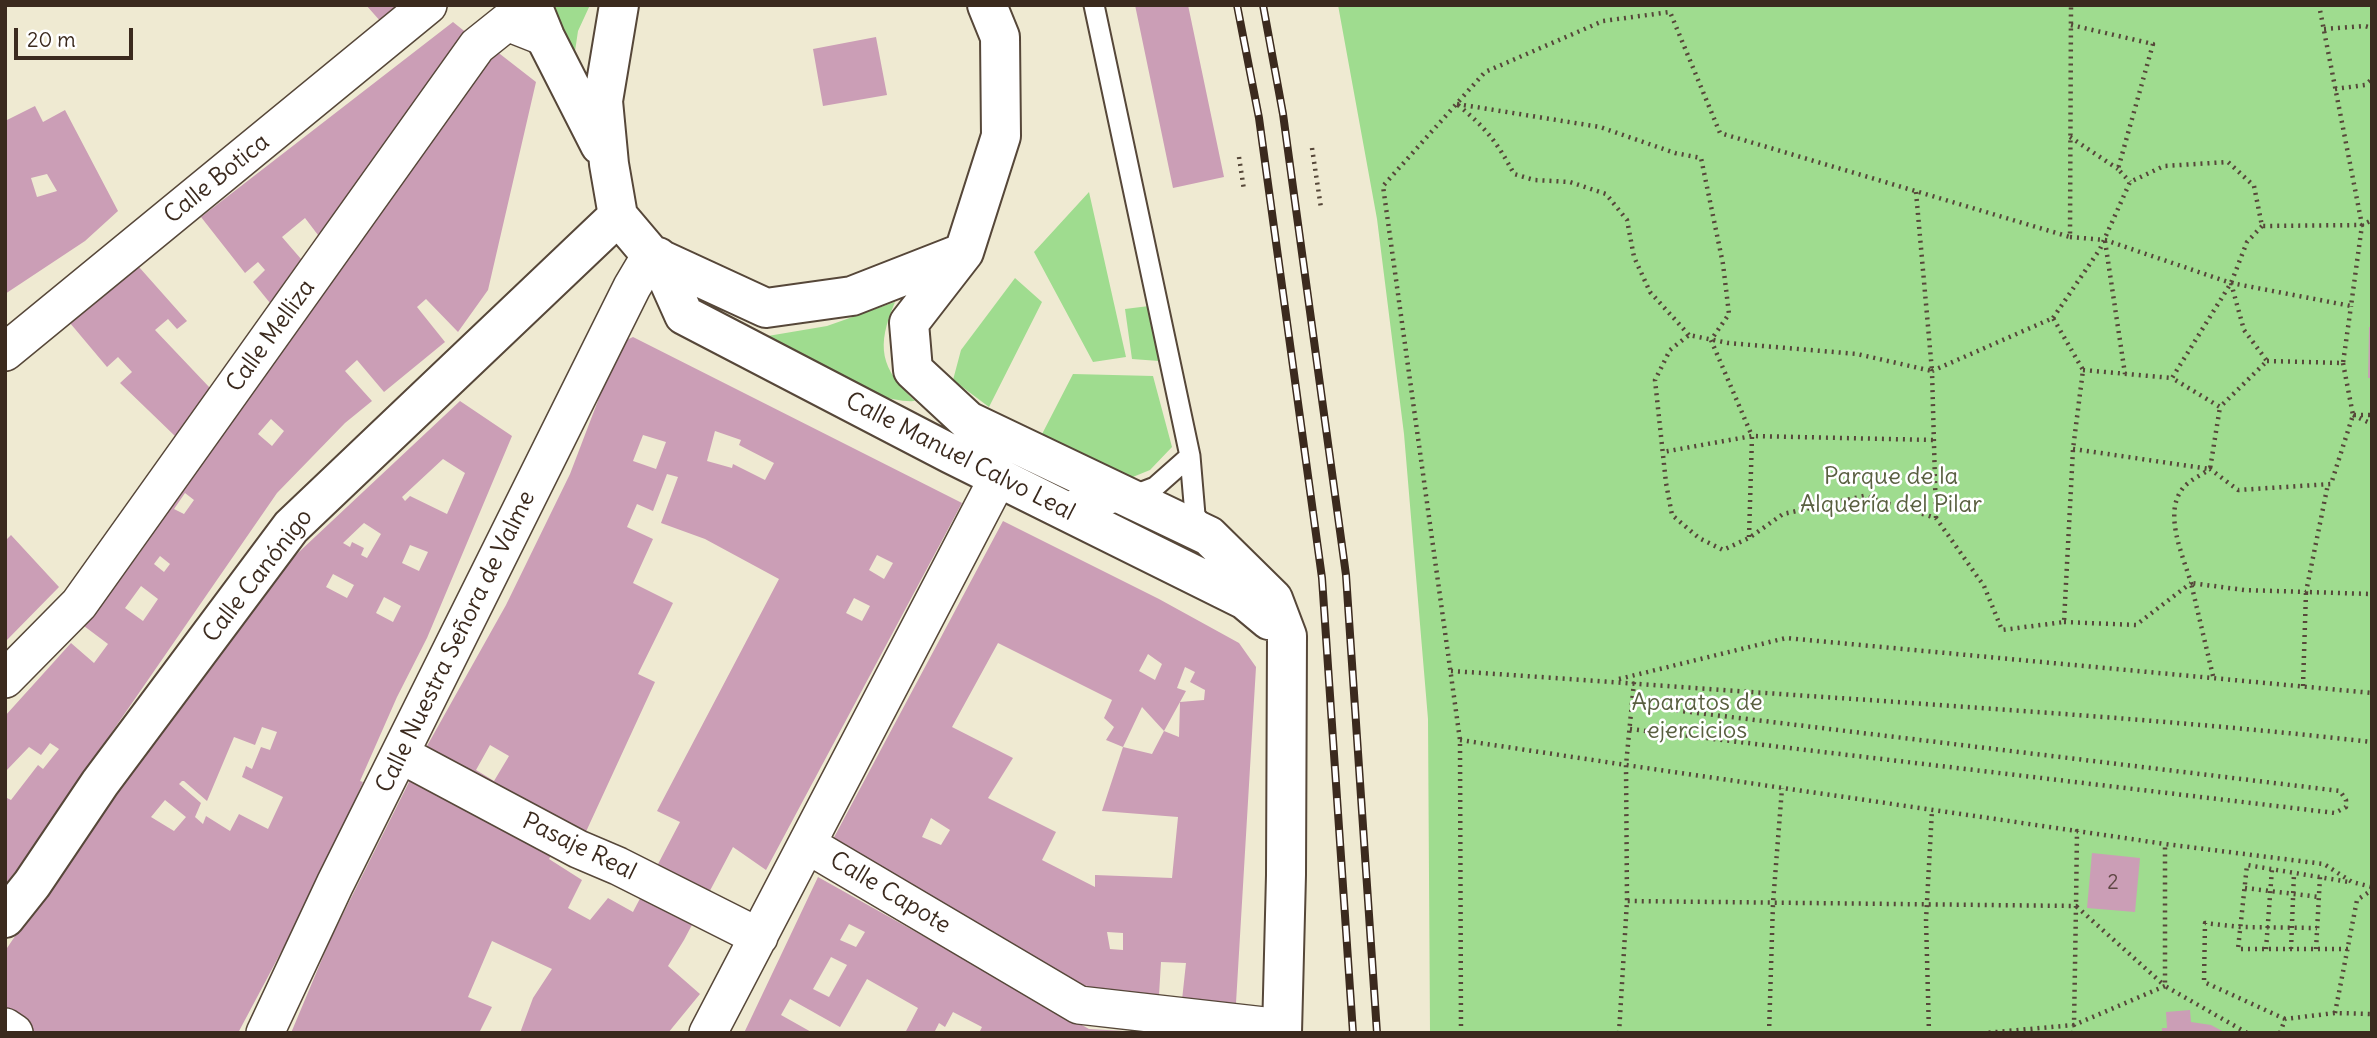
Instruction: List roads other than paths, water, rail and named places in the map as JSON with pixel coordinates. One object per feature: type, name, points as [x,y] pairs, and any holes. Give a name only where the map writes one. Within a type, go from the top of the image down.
[{"type":"street","name":"Calle Botica","points":[[5,352],[428,5]]},
{"type":"street","points":[[619,5],[603,102],[609,164],[618,216],[655,256],[766,309],[852,296],[964,252],[1001,136],[995,16]]},
{"type":"street","points":[[538,21],[609,164]]},
{"type":"street","name":"Calle Melliza","points":[[5,679],[79,604],[477,46],[507,22],[538,21]]},
{"type":"street","name":"Calle Canónigo","points":[[5,918],[32,884],[100,783],[291,527],[618,216]]},
{"type":"street","name":"Calle Manuel Calvo Leal","points":[[964,252],[909,323],[913,370],[968,421],[1209,536],[1273,599],[1287,636],[1282,1030]]},
{"type":"street","name":"Calle Manuel Calvo Leal","points":[[655,256],[684,315],[998,478],[1245,600],[1287,636]]},
{"type":"street","name":"Calle Nuestra Señora de Valme","points":[[265,1033],[632,287],[655,256]]},
{"type":"street","name":"Calle Capote","points":[[998,478],[808,845],[1079,1005],[1282,1030]]},
{"type":"street","name":"Pasaje Real","points":[[400,754],[578,849],[618,866],[759,937]]},
{"type":"street","points":[[708,1033],[808,845]]},
{"type":"street","points":[[5,1027],[14,1033]]},
{"type":"lane","points":[[1094,5],[1190,456],[1195,515],[1209,536]]},
{"type":"lane","points":[[998,478],[1103,507],[1155,487],[1190,456]]},
{"type":"railway","points":[[1237,5],[1259,118],[1322,578],[1353,1033]]},
{"type":"railway","points":[[1263,5],[1283,114],[1346,575],[1377,1033]]},
{"type":"park label","name":"Parque de la Alquería del Pilar","points":[[1891,491]]},
{"type":"park label","name":"Aparatos de ejercicios","points":[[1697,717]]}]
